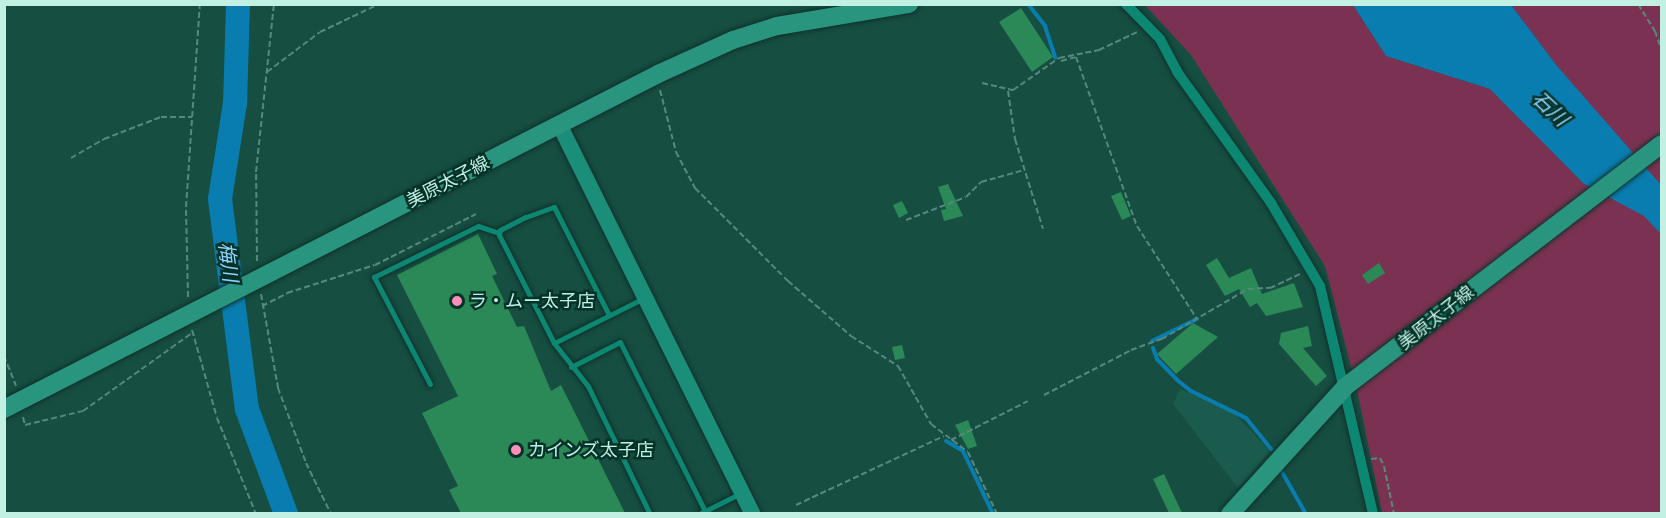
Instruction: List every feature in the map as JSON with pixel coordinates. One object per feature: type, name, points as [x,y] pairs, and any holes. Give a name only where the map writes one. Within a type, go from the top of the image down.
[{"type":"main road","name":"美原太子線","points":[[11,406],[192,320],[257,280],[658,74],[733,40],[777,27],[909,4]]},
{"type":"main road","name":"美原太子線","points":[[1230,513],[1351,383],[1662,144]]},
{"type":"street","points":[[1126,4],[1160,39],[1178,72],[1271,203],[1320,286],[1351,383],[1362,461],[1373,513]]},
{"type":"street","points":[[559,124],[753,513]]},
{"type":"lane","points":[[499,233],[547,207],[554,207],[609,315]]},
{"type":"lane","points":[[430,384],[374,277],[478,226],[499,233],[554,343],[588,386],[650,513]]},
{"type":"lane","points":[[554,343],[646,297]]},
{"type":"lane","points":[[571,367],[620,342],[702,512],[743,492]]},
{"type":"path","points":[[200,4],[186,207],[192,320],[217,418],[256,513]]},
{"type":"path","points":[[257,280],[256,172],[274,4]]},
{"type":"path","points":[[267,72],[320,32],[379,4]]},
{"type":"path","points":[[1638,4],[1655,31],[1662,51]]},
{"type":"path","points":[[982,83],[1008,91],[1018,88],[1059,58],[1099,50],[1138,32],[1146,37]]},
{"type":"path","points":[[1061,60],[1076,57],[1137,226],[1197,319]]},
{"type":"path","points":[[658,74],[674,144],[695,188],[788,281],[851,336],[898,366],[918,403],[944,436],[968,452],[998,513]]},
{"type":"path","points":[[1008,91],[1015,139],[1043,229]]},
{"type":"path","points":[[71,158],[104,139],[161,117],[192,117]]},
{"type":"path","points":[[906,220],[966,197],[981,182],[1024,170]]},
{"type":"path","points":[[332,513],[306,463],[278,388],[262,306],[287,293],[375,265],[476,214]]},
{"type":"path","points":[[1044,395],[1197,319],[1248,290],[1283,284],[1311,268]]},
{"type":"path","points":[[4,356],[11,406],[25,424],[83,411],[192,320]]},
{"type":"path","points":[[951,440],[1028,400]]},
{"type":"path","points":[[796,505],[944,436]]},
{"type":"path","points":[[1362,461],[1380,458],[1394,513]]},
{"type":"shaded area","points":[[1145,5],[1353,5],[1386,56],[1490,89],[1584,184],[1557,66],[1511,5],[1660,5],[1661,513],[1382,513],[1357,390],[1325,266],[1191,55]]},
{"type":"shaded area","points":[[1180,389],[1231,410],[1270,451],[1238,488],[1173,404]]},
{"type":"water","name":"石川","points":[[1353,5],[1511,5],[1557,66],[1661,185],[1661,234],[1644,216],[1584,184],[1490,89],[1386,56]]},
{"type":"building","points":[[1021,8],[1053,57],[1032,72],[999,22]]},
{"type":"building","points":[[948,184],[963,216],[944,221],[941,210],[946,209],[938,187]]},
{"type":"building","points":[[1121,192],[1131,216],[1122,220],[1111,196]]},
{"type":"building","points":[[902,201],[908,213],[899,218],[893,205]]},
{"type":"building","name":"カインズ太子店","points":[[478,234],[497,274],[492,276],[517,327],[524,326],[551,391],[561,385],[625,513],[461,513],[449,490],[458,486],[422,413],[458,396],[397,275]]},
{"type":"building","points":[[1217,258],[1229,278],[1251,268],[1262,294],[1294,283],[1303,307],[1266,316],[1257,303],[1250,307],[1239,289],[1225,296],[1206,265]]},
{"type":"building","points":[[1379,263],[1385,273],[1368,284],[1362,275]]},
{"type":"building","points":[[1193,323],[1218,337],[1176,374],[1157,354]]},
{"type":"building","points":[[1308,326],[1312,346],[1303,348],[1327,376],[1316,386],[1279,344],[1281,333]]},
{"type":"building","points":[[902,345],[905,358],[895,360],[892,347]]},
{"type":"building","points":[[968,420],[977,446],[968,449],[955,425]]},
{"type":"building","points":[[1164,474],[1182,513],[1169,513],[1153,479]]},
{"type":"waterway","name":"梅川","points":[[238,4],[235,103],[220,199],[247,409],[286,514]]},
{"type":"waterway","points":[[1028,4],[1045,26],[1055,57]]},
{"type":"waterway","points":[[1152,341],[1197,319]]},
{"type":"waterway","points":[[1153,348],[1157,359],[1177,380],[1191,391],[1246,418],[1271,449]]},
{"type":"waterway","points":[[946,441],[963,451],[993,514]]},
{"type":"waterway","points":[[1282,472],[1306,514]]},
{"type":"place","name":"ラ・ムー太子店","points":[[457,301]]},
{"type":"place","name":"カインズ太子店","points":[[516,450]]}]
